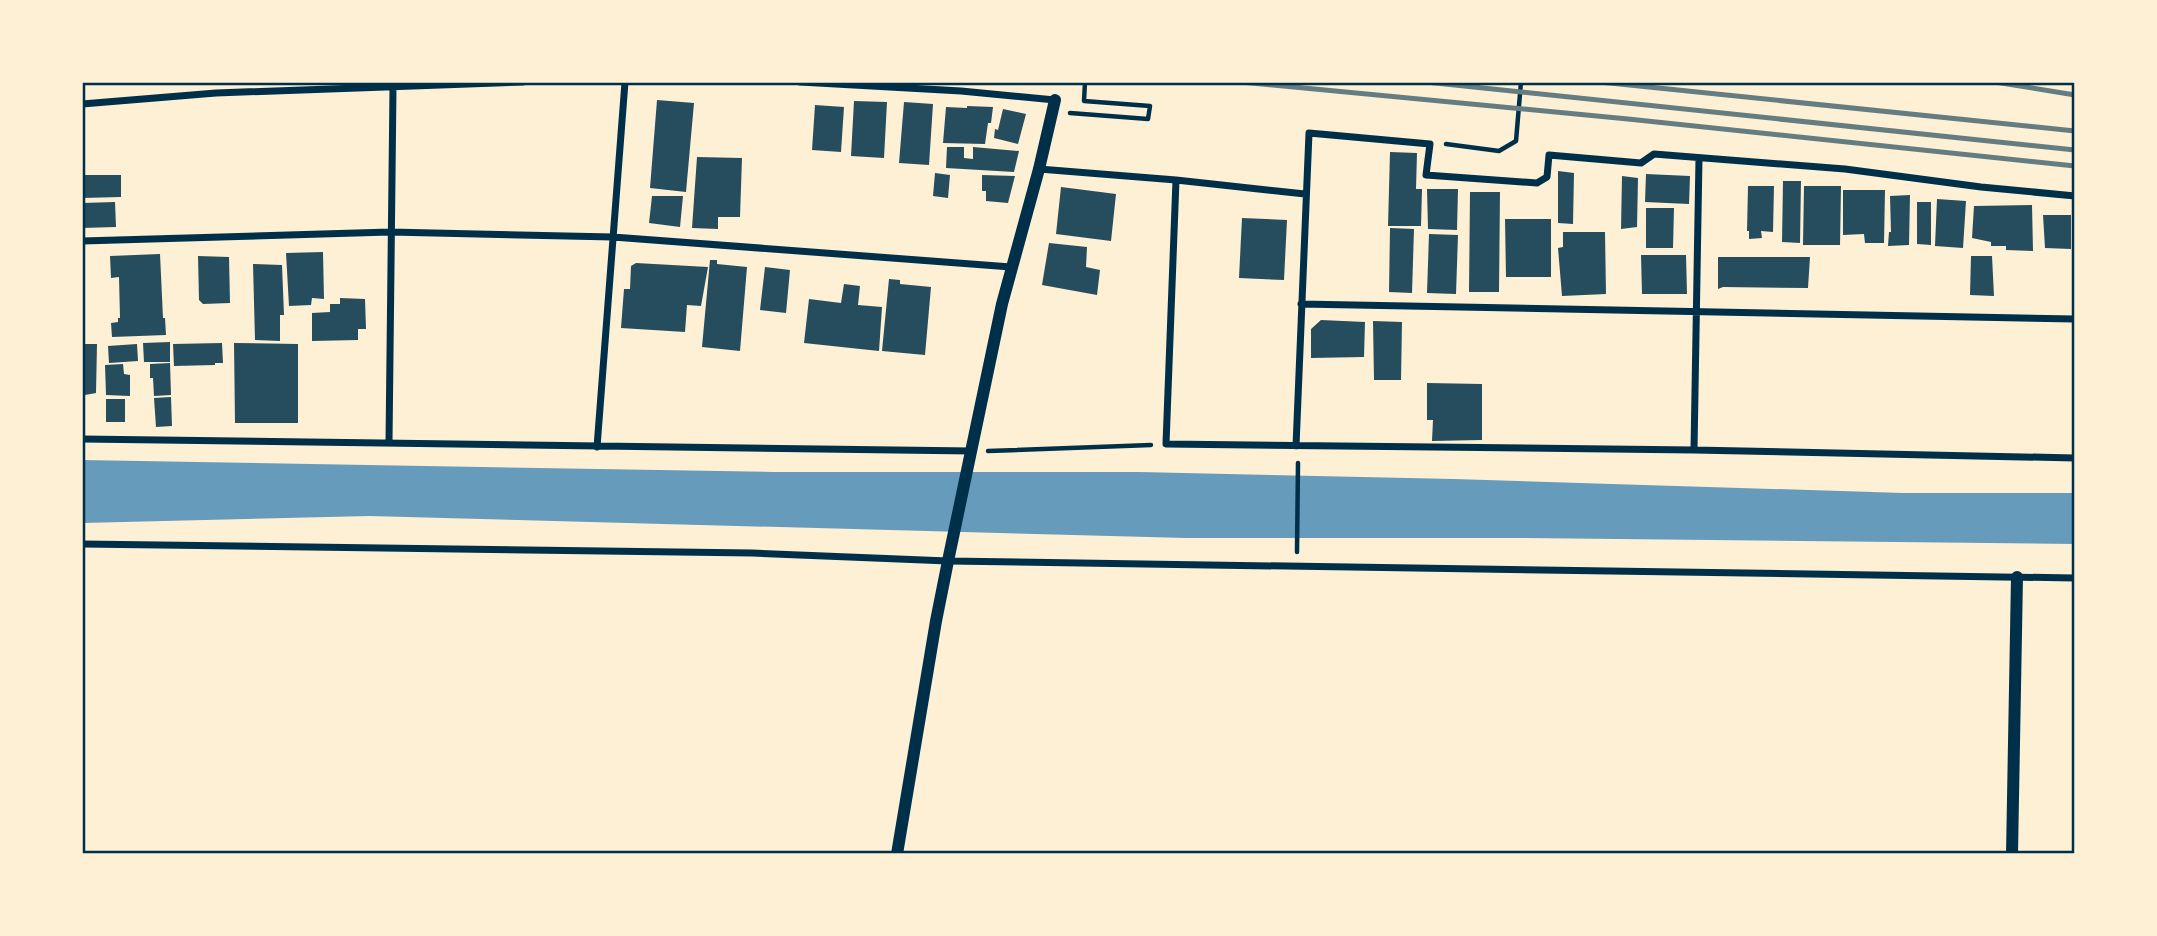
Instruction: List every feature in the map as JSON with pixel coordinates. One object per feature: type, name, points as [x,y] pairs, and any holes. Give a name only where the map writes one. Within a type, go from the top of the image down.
[{"type":"street","points":[[82,104],[216,93],[523,82]]},
{"type":"street","points":[[597,447],[625,82]]},
{"type":"street","points":[[800,82],[961,91],[1055,100],[1039,169],[1011,267],[948,561],[897,854]]},
{"type":"street","points":[[389,443],[393,88]]},
{"type":"street","points":[[1296,446],[1309,133],[1430,144],[1426,175],[1537,183],[1547,177],[1549,155],[1642,163],[1654,154],[1845,169],[2075,196]]},
{"type":"street","points":[[1694,450],[1699,158]]},
{"type":"street","points":[[1039,169],[1305,194]]},
{"type":"street","points":[[1176,180],[1166,444],[1694,450],[2075,458]]},
{"type":"street","points":[[82,241],[390,232],[613,237],[1011,267]]},
{"type":"street","points":[[1301,304],[2075,319]]},
{"type":"street","points":[[82,439],[972,451]]},
{"type":"street","points":[[82,544],[752,553],[948,561],[2075,578]]},
{"type":"street","points":[[2012,854],[2017,577]]},
{"type":"path","points":[[1080,113],[1148,119],[1150,106],[1084,100],[1086,82]]},
{"type":"path","points":[[1441,144],[1499,151],[1517,141],[1521,82]]},
{"type":"path","points":[[972,451],[1166,444]]},
{"type":"path","points":[[1297,553],[1298,463]]},
{"type":"water","points":[[82,460],[773,472],[1139,472],[1903,493],[2075,493],[2075,544],[1525,538],[1186,538],[369,516],[82,523]]},
{"type":"building","points":[[657,100],[694,103],[686,192],[650,188]]},
{"type":"building","points":[[854,101],[887,102],[884,158],[851,156]]},
{"type":"building","points":[[904,102],[933,104],[929,165],[899,163]]},
{"type":"building","points":[[815,105],[844,107],[841,152],[812,150]]},
{"type":"building","points":[[946,107],[993,107],[985,144],[943,143]]},
{"type":"building","points":[[1003,109],[1026,114],[1018,144],[994,138]]},
{"type":"building","points":[[947,147],[964,147],[964,158],[973,159],[973,147],[1019,151],[1014,172],[946,168]]},
{"type":"building","points":[[1390,152],[1417,153],[1416,189],[1422,189],[1421,226],[1388,226]]},
{"type":"building","points":[[697,157],[742,158],[740,217],[718,217],[718,229],[692,228]]},
{"type":"building","points":[[1558,171],[1574,173],[1573,224],[1558,223]]},
{"type":"building","points":[[935,173],[950,175],[948,198],[933,196]]},
{"type":"building","points":[[1646,174],[1690,176],[1689,204],[1645,202]]},
{"type":"building","points":[[82,175],[121,175],[121,197],[82,198]]},
{"type":"building","points":[[982,175],[1015,176],[1008,203],[986,201],[986,191],[982,191]]},
{"type":"building","points":[[1622,176],[1638,178],[1637,227],[1621,229]]},
{"type":"building","points":[[1783,181],[1801,181],[1800,243],[1782,242]]},
{"type":"building","points":[[1748,186],[1774,186],[1773,232],[1761,231],[1762,238],[1749,239]]},
{"type":"building","points":[[1804,186],[1841,186],[1840,245],[1803,245]]},
{"type":"building","points":[[1061,187],[1116,194],[1111,241],[1056,234]]},
{"type":"building","points":[[1427,189],[1458,189],[1457,230],[1428,229]]},
{"type":"building","points":[[1843,190],[1885,190],[1884,243],[1865,243],[1864,234],[1843,235]]},
{"type":"building","points":[[1470,192],[1500,192],[1499,292],[1469,292]]},
{"type":"building","points":[[1910,195],[1909,245],[1888,246],[1891,232],[1890,196]]},
{"type":"building","points":[[652,196],[683,196],[680,227],[649,223]]},
{"type":"building","points":[[1937,199],[1966,201],[1963,248],[1935,246]]},
{"type":"building","points":[[115,202],[116,227],[82,228],[82,203]]},
{"type":"building","points":[[1917,202],[1931,202],[1931,245],[1917,244]]},
{"type":"building","points":[[2032,205],[2033,251],[2006,250],[2006,246],[1991,246],[1991,242],[1972,238],[1974,206]]},
{"type":"building","points":[[1646,208],[1674,208],[1673,248],[1646,248]]},
{"type":"building","points":[[2043,215],[2071,215],[2071,249],[2045,248]]},
{"type":"building","points":[[1242,218],[1287,220],[1284,280],[1239,278]]},
{"type":"building","points":[[1505,219],[1551,219],[1551,277],[1506,277]]},
{"type":"building","points":[[1390,228],[1414,229],[1412,293],[1389,292]]},
{"type":"building","points":[[1563,232],[1605,232],[1606,294],[1562,296],[1558,248],[1563,247]]},
{"type":"building","points":[[1429,234],[1458,235],[1456,294],[1427,293]]},
{"type":"building","points":[[1049,243],[1087,247],[1086,267],[1100,270],[1097,295],[1042,285]]},
{"type":"building","points":[[323,252],[324,299],[312,298],[311,305],[289,306],[286,253]]},
{"type":"building","points":[[160,254],[166,335],[112,337],[111,323],[118,322],[120,318],[119,277],[111,278],[110,256]]},
{"type":"building","points":[[1641,255],[1686,255],[1687,294],[1642,294]]},
{"type":"building","points":[[198,256],[229,257],[230,303],[203,304],[199,300]]},
{"type":"building","points":[[1971,256],[1992,256],[1994,296],[1970,295]]},
{"type":"building","points":[[1718,257],[1810,257],[1808,288],[1718,289]]},
{"type":"building","points":[[710,260],[717,260],[717,264],[747,267],[740,351],[702,347]]},
{"type":"building","points":[[636,263],[708,267],[701,306],[687,305],[685,332],[621,328],[624,289],[630,289],[631,266]]},
{"type":"building","points":[[253,264],[282,265],[284,315],[280,315],[280,341],[255,340]]},
{"type":"building","points":[[765,267],[790,270],[786,313],[760,310]]},
{"type":"building","points":[[889,279],[900,280],[900,284],[931,287],[925,355],[882,351]]},
{"type":"building","points":[[844,284],[860,286],[858,305],[882,307],[879,351],[804,343],[809,299],[841,303]]},
{"type":"building","points":[[340,298],[365,299],[366,329],[358,329],[358,340],[312,341],[312,313],[330,312],[330,304],[340,304]]},
{"type":"building","points":[[1321,320],[1365,322],[1364,357],[1311,358],[1311,329]]},
{"type":"building","points":[[1373,321],[1402,322],[1401,380],[1374,380]]},
{"type":"building","points":[[170,342],[170,362],[144,362],[143,343]]},
{"type":"building","points":[[222,343],[223,363],[174,366],[173,344]]},
{"type":"building","points":[[234,343],[298,344],[298,423],[235,423]]},
{"type":"building","points":[[82,344],[97,344],[96,393],[85,395],[82,395]]},
{"type":"building","points":[[137,344],[138,361],[109,363],[108,346]]},
{"type":"building","points":[[170,363],[171,395],[154,396],[150,364]]},
{"type":"building","points":[[123,364],[124,374],[130,375],[130,396],[106,395],[105,365]]},
{"type":"building","points":[[1427,383],[1482,384],[1482,440],[1432,441],[1433,420],[1427,420]]},
{"type":"building","points":[[171,397],[172,426],[156,427],[154,398]]},
{"type":"building","points":[[106,399],[125,399],[125,422],[106,422]]},
{"type":"railway","points":[[1241,82],[2075,166]]},
{"type":"railway","points":[[1426,82],[2075,150]]},
{"type":"railway","points":[[1600,82],[2075,131]]},
{"type":"railway","points":[[1995,82],[2075,95]]}]
